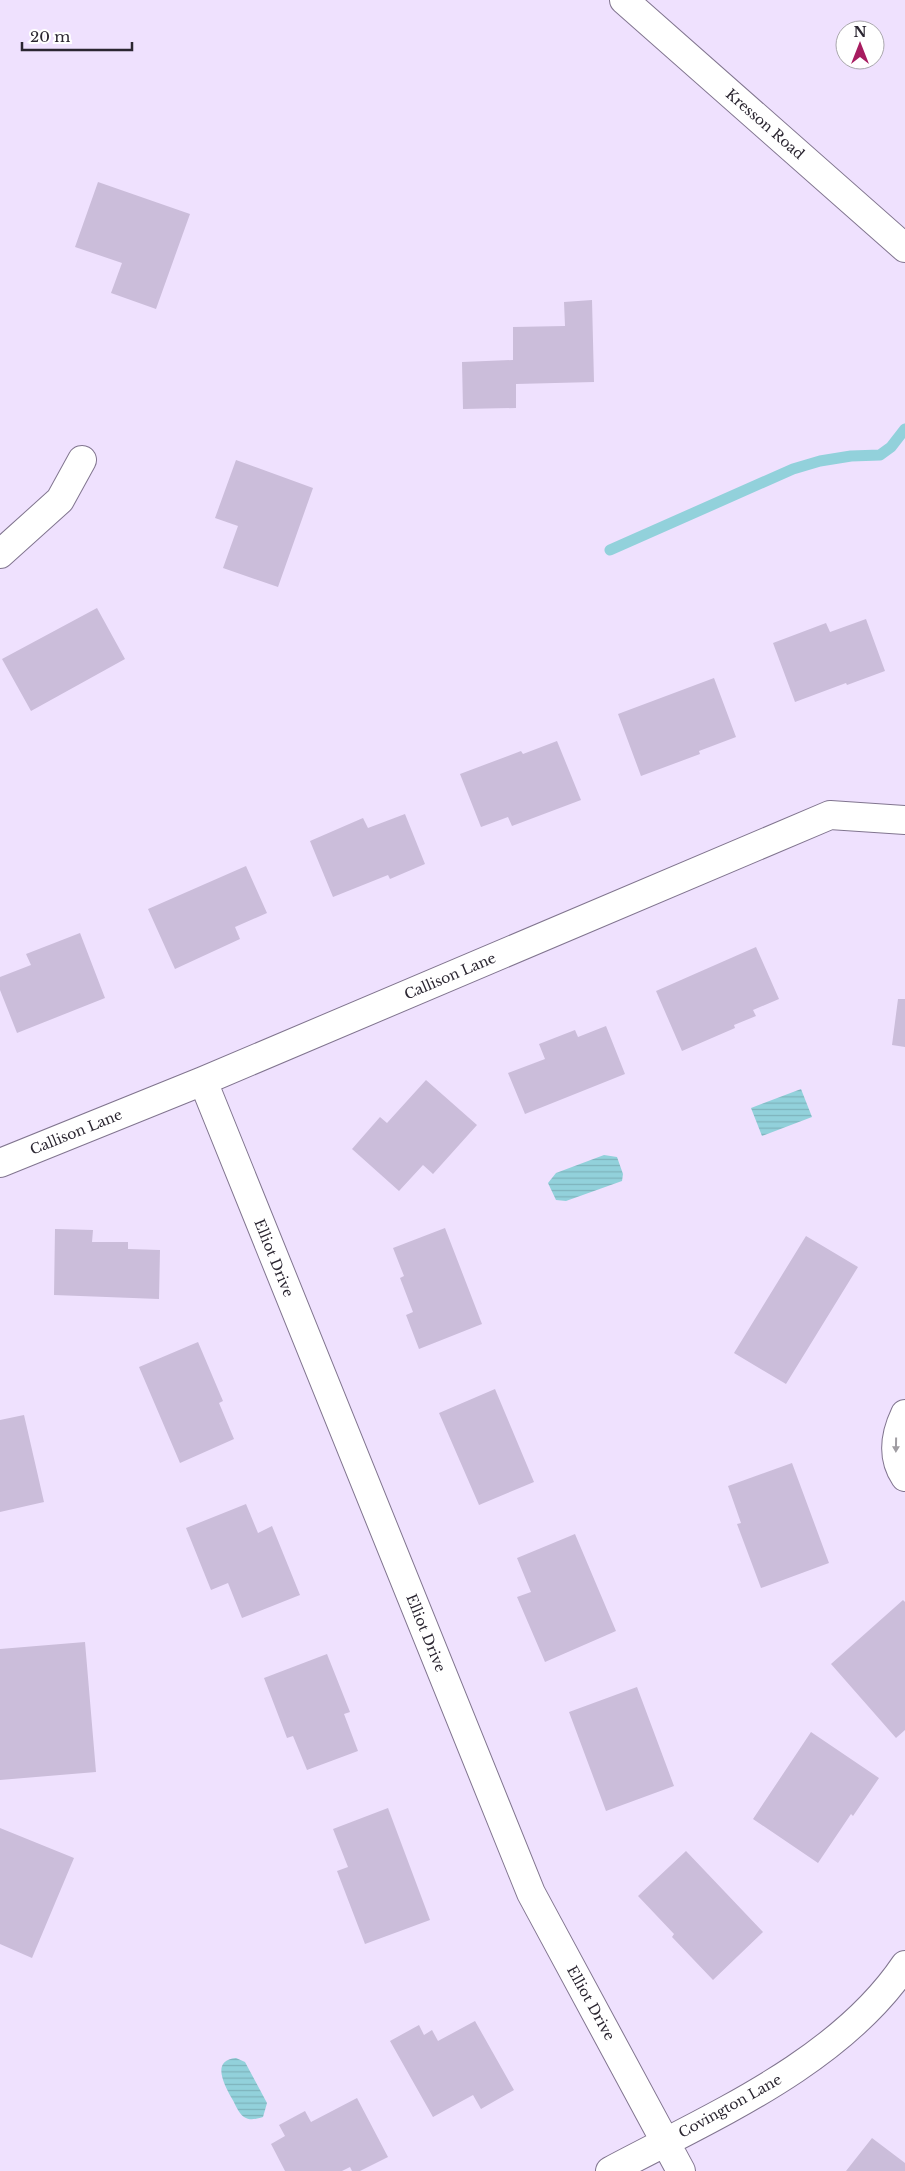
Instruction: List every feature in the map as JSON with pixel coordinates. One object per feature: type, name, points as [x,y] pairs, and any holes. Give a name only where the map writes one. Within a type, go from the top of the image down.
[{"type":"street","name":"Kresson Road","points":[[624,0],[905,248]]},
{"type":"street","points":[[0,554],[60,500],[82,460]]},
{"type":"street","name":"Callison Lane","points":[[0,1163],[202,1081],[830,815],[905,820]]},
{"type":"street","name":"Elliot Drive","points":[[202,1081],[531,1893],[681,2171]]},
{"type":"street","points":[[905,1414],[897,1431],[895,1450],[900,1469],[905,1477]]},
{"type":"street","name":"Covington Lane","points":[[610,2171],[776,2082],[852,2026],[893,1983],[905,1965]]},
{"type":"shaded area","points":[[801,1089],[812,1117],[762,1136],[751,1108]]},
{"type":"shaded area","points":[[604,1155],[617,1157],[623,1174],[622,1181],[566,1201],[556,1200],[548,1183],[556,1173]]},
{"type":"shaded area","points":[[236,2058],[245,2062],[267,2103],[263,2117],[251,2119],[244,2117],[225,2086],[222,2068],[228,2060]]},
{"type":"building","points":[[98,182],[190,214],[156,309],[111,293],[122,263],[75,247]]},
{"type":"building","points":[[592,300],[594,382],[516,384],[516,408],[463,409],[462,362],[513,360],[513,327],[565,326],[564,302]]},
{"type":"building","points":[[236,460],[313,488],[278,587],[223,568],[238,526],[215,518]]},
{"type":"building","points":[[97,608],[125,659],[31,711],[2,659]]},
{"type":"building","points":[[866,619],[885,671],[795,702],[773,643],[826,623],[830,632]]},
{"type":"building","points":[[714,678],[736,737],[699,751],[700,754],[641,776],[618,714]]},
{"type":"building","points":[[557,741],[581,800],[512,826],[508,817],[481,827],[460,774],[521,751],[523,754]]},
{"type":"building","points":[[405,814],[425,864],[390,879],[388,875],[333,897],[310,841],[363,818],[368,828]]},
{"type":"building","points":[[246,866],[267,913],[235,927],[240,939],[175,969],[148,909]]},
{"type":"building","points":[[80,933],[105,998],[17,1033],[0,990],[0,977],[31,965],[26,954]]},
{"type":"building","points":[[756,947],[779,999],[753,1010],[756,1016],[734,1025],[735,1028],[682,1051],[656,991]]},
{"type":"building","points":[[898,999],[905,999],[905,1047],[892,1045]]},
{"type":"building","points":[[606,1026],[625,1074],[525,1114],[508,1073],[545,1059],[539,1044],[575,1030],[578,1037]]},
{"type":"building","points":[[426,1080],[477,1125],[433,1174],[423,1165],[399,1191],[352,1149],[380,1117],[387,1123]]},
{"type":"building","points":[[445,1228],[482,1324],[419,1349],[406,1315],[413,1312],[400,1278],[404,1276],[393,1248]]},
{"type":"building","points":[[55,1229],[93,1230],[92,1242],[128,1242],[128,1249],[160,1250],[159,1299],[54,1295]]},
{"type":"building","points":[[806,1236],[858,1267],[786,1384],[734,1353]]},
{"type":"building","points":[[198,1342],[223,1401],[219,1403],[234,1439],[180,1463],[139,1367]]},
{"type":"building","points":[[495,1389],[534,1482],[479,1505],[439,1413]]},
{"type":"building","points":[[24,1415],[44,1502],[0,1512],[0,1420]]},
{"type":"building","points":[[792,1463],[829,1563],[761,1588],[737,1524],[741,1523],[728,1486]]},
{"type":"building","points":[[246,1504],[258,1533],[272,1526],[300,1595],[242,1618],[228,1583],[211,1590],[186,1528]]},
{"type":"building","points":[[575,1534],[616,1631],[545,1662],[517,1597],[531,1592],[517,1558]]},
{"type":"building","points":[[903,1600],[905,1602],[905,1730],[896,1738],[831,1664]]},
{"type":"building","points":[[85,1642],[96,1772],[0,1780],[0,1649]]},
{"type":"building","points":[[327,1654],[350,1712],[344,1714],[358,1751],[307,1770],[293,1736],[287,1738],[264,1678]]},
{"type":"building","points":[[637,1687],[674,1786],[606,1811],[569,1712]]},
{"type":"building","points":[[811,1732],[879,1778],[853,1816],[851,1814],[818,1863],[753,1819]]},
{"type":"building","points":[[388,1808],[430,1920],[365,1944],[337,1871],[348,1867],[333,1829]]},
{"type":"building","points":[[0,1828],[74,1858],[32,1958],[0,1944]]},
{"type":"building","points":[[686,1851],[763,1932],[713,1980],[672,1937],[674,1934],[638,1896]]},
{"type":"building","points":[[475,2021],[514,2090],[481,2109],[473,2095],[433,2117],[390,2041],[419,2025],[424,2035],[432,2030],[438,2041]]},
{"type":"building","points":[[357,2098],[388,2157],[360,2171],[352,2171],[350,2167],[342,2171],[285,2171],[271,2144],[285,2136],[279,2125],[305,2111],[311,2122]]},
{"type":"building","points":[[872,2138],[905,2163],[905,2171],[846,2171]]},
{"type":"waterway","points":[[610,550],[793,469],[820,461],[851,456],[880,455],[891,447],[905,429]]}]
